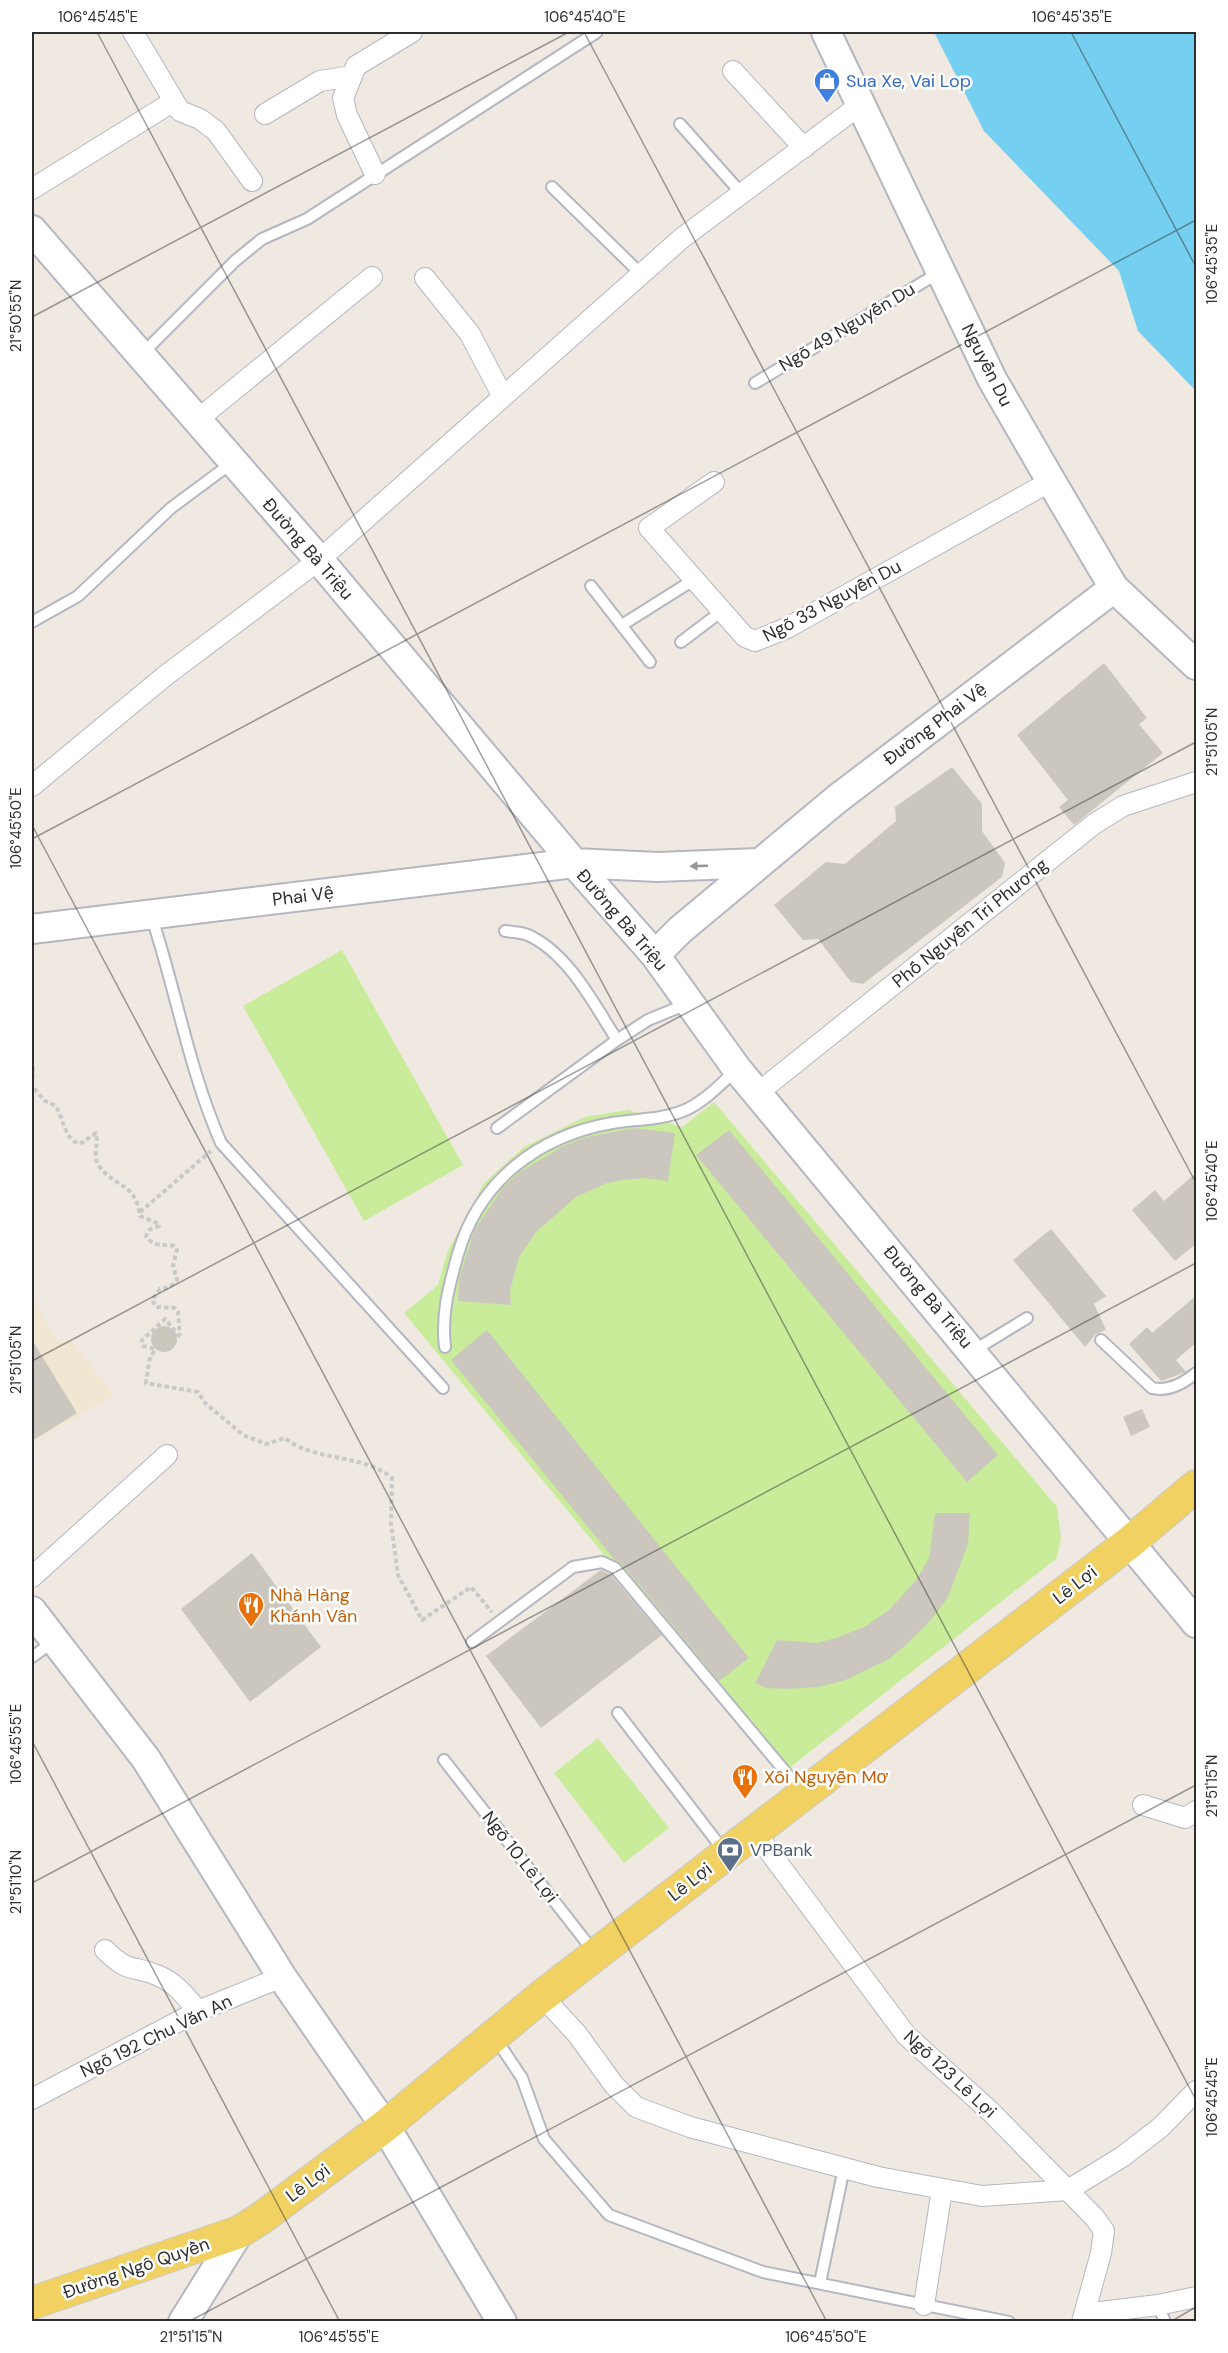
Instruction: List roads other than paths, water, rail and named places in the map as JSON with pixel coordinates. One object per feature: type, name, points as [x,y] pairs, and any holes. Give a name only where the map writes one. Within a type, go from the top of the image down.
[{"type":"main road","name":"Nguyễn Du","points":[[826,32],[992,379],[1051,481],[1114,588],[1197,665]]},
{"type":"main road","name":"Đường Bà Triệu","points":[[32,230],[319,560],[574,863],[655,955],[737,1069],[759,1092],[1197,1623]]},
{"type":"main road","name":"Đường Phai Vệ","points":[[655,955],[680,930],[758,863],[837,799],[1114,588]]},
{"type":"main road","points":[[574,863],[658,867],[758,863]]},
{"type":"main road","name":"Phai Vệ","points":[[32,929],[574,863]]},
{"type":"main road","name":"Lê Lợi","points":[[239,2232],[385,2126],[542,1996],[1130,1542],[1197,1486]]},
{"type":"main road","points":[[32,1611],[146,1759],[282,1977],[385,2126],[502,2322]]},
{"type":"main road","points":[[183,2322],[239,2232]]},
{"type":"main road","name":"Đường Ngô Quyền","points":[[32,2303],[239,2232]]},
{"type":"street","points":[[133,32],[180,111],[200,119],[216,131],[252,181]]},
{"type":"street","points":[[375,174],[347,116],[343,98],[356,66],[412,32]]},
{"type":"street","points":[[733,71],[804,148]]},
{"type":"street","points":[[265,114],[320,81],[351,76]]},
{"type":"street","points":[[32,189],[174,101]]},
{"type":"street","points":[[32,786],[165,676],[319,560],[682,238],[860,105]]},
{"type":"street","points":[[197,420],[372,277]]},
{"type":"street","points":[[425,278],[470,334],[503,397]]},
{"type":"street","name":"Ngõ 33 Nguyễn Du","points":[[714,482],[649,528],[745,637],[755,641],[1051,481]]},
{"type":"street","name":"Phố Nguyễn Tri Phương","points":[[759,1092],[1094,824],[1123,806],[1197,782]]},
{"type":"street","points":[[32,1577],[167,1455]]},
{"type":"street","points":[[1143,1806],[1185,1818],[1197,1811]]},
{"type":"street","name":"Ngõ 123 Lê Lợi","points":[[754,1831],[906,2035],[991,2112],[1095,2218],[1104,2232],[1101,2253],[1083,2318]]},
{"type":"street","points":[[105,1950],[119,1964],[129,1969],[158,1975],[168,1981],[178,1988],[198,2011]]},
{"type":"street","name":"Ngõ 192 Chu Văn An","points":[[32,2099],[198,2011],[282,1977]]},
{"type":"street","points":[[542,1996],[577,2034],[614,2085],[636,2107],[690,2127],[844,2168],[982,2196],[1068,2190],[1122,2157],[1161,2127],[1197,2091]]},
{"type":"street","points":[[924,2305],[942,2189]]},
{"type":"street","points":[[1083,2318],[1162,2313],[1197,2297]]},
{"type":"lane","points":[[141,355],[235,261],[262,239],[307,219],[597,32]]},
{"type":"lane","points":[[680,124],[742,194]]},
{"type":"lane","points":[[552,187],[641,274]]},
{"type":"lane","name":"Ngõ 49 Nguyễn Du","points":[[755,383],[940,272]]},
{"type":"lane","points":[[32,622],[78,596],[171,508],[233,462]]},
{"type":"lane","points":[[622,625],[695,579]]},
{"type":"lane","points":[[591,586],[650,662]]},
{"type":"lane","points":[[681,642],[723,611]]},
{"type":"lane","points":[[151,915],[170,971],[203,1101],[221,1143],[443,1388]]},
{"type":"lane","points":[[505,931],[526,934],[550,949],[577,981],[616,1040]]},
{"type":"lane","points":[[497,1128],[616,1040],[648,1020],[690,1003]]},
{"type":"lane","points":[[445,1347],[443,1327],[446,1297],[462,1241],[478,1205],[496,1183],[524,1159],[567,1134],[611,1124],[661,1118],[686,1110],[710,1094],[737,1069]]},
{"type":"lane","points":[[972,1351],[1027,1318]]},
{"type":"lane","points":[[1101,1340],[1152,1389],[1162,1390],[1179,1385],[1197,1373]]},
{"type":"lane","points":[[472,1642],[573,1567],[602,1562],[615,1568],[803,1793]]},
{"type":"lane","points":[[32,1657],[55,1640]]},
{"type":"lane","points":[[618,1713],[726,1854]]},
{"type":"lane","name":"Ngõ 10 Lê Lợi","points":[[444,1760],[596,1955]]},
{"type":"lane","points":[[494,2036],[522,2078],[544,2139],[609,2215],[763,2272],[1009,2322]]},
{"type":"lane","points":[[820,2283],[844,2168]]},
{"type":"water","points":[[934,32],[1196,32],[1196,391],[1138,331],[1119,271],[984,131]]},
{"type":"place","name":"Sua Xe, Vai Lop","points":[[827,104]]},
{"type":"place","name":"Nhà Hàng Khánh Vân","points":[[251,1628]]},
{"type":"place","name":"Xôi Nguyễn Mơ","points":[[745,1800]]},
{"type":"place","name":"VPBank","points":[[730,1873]]}]
